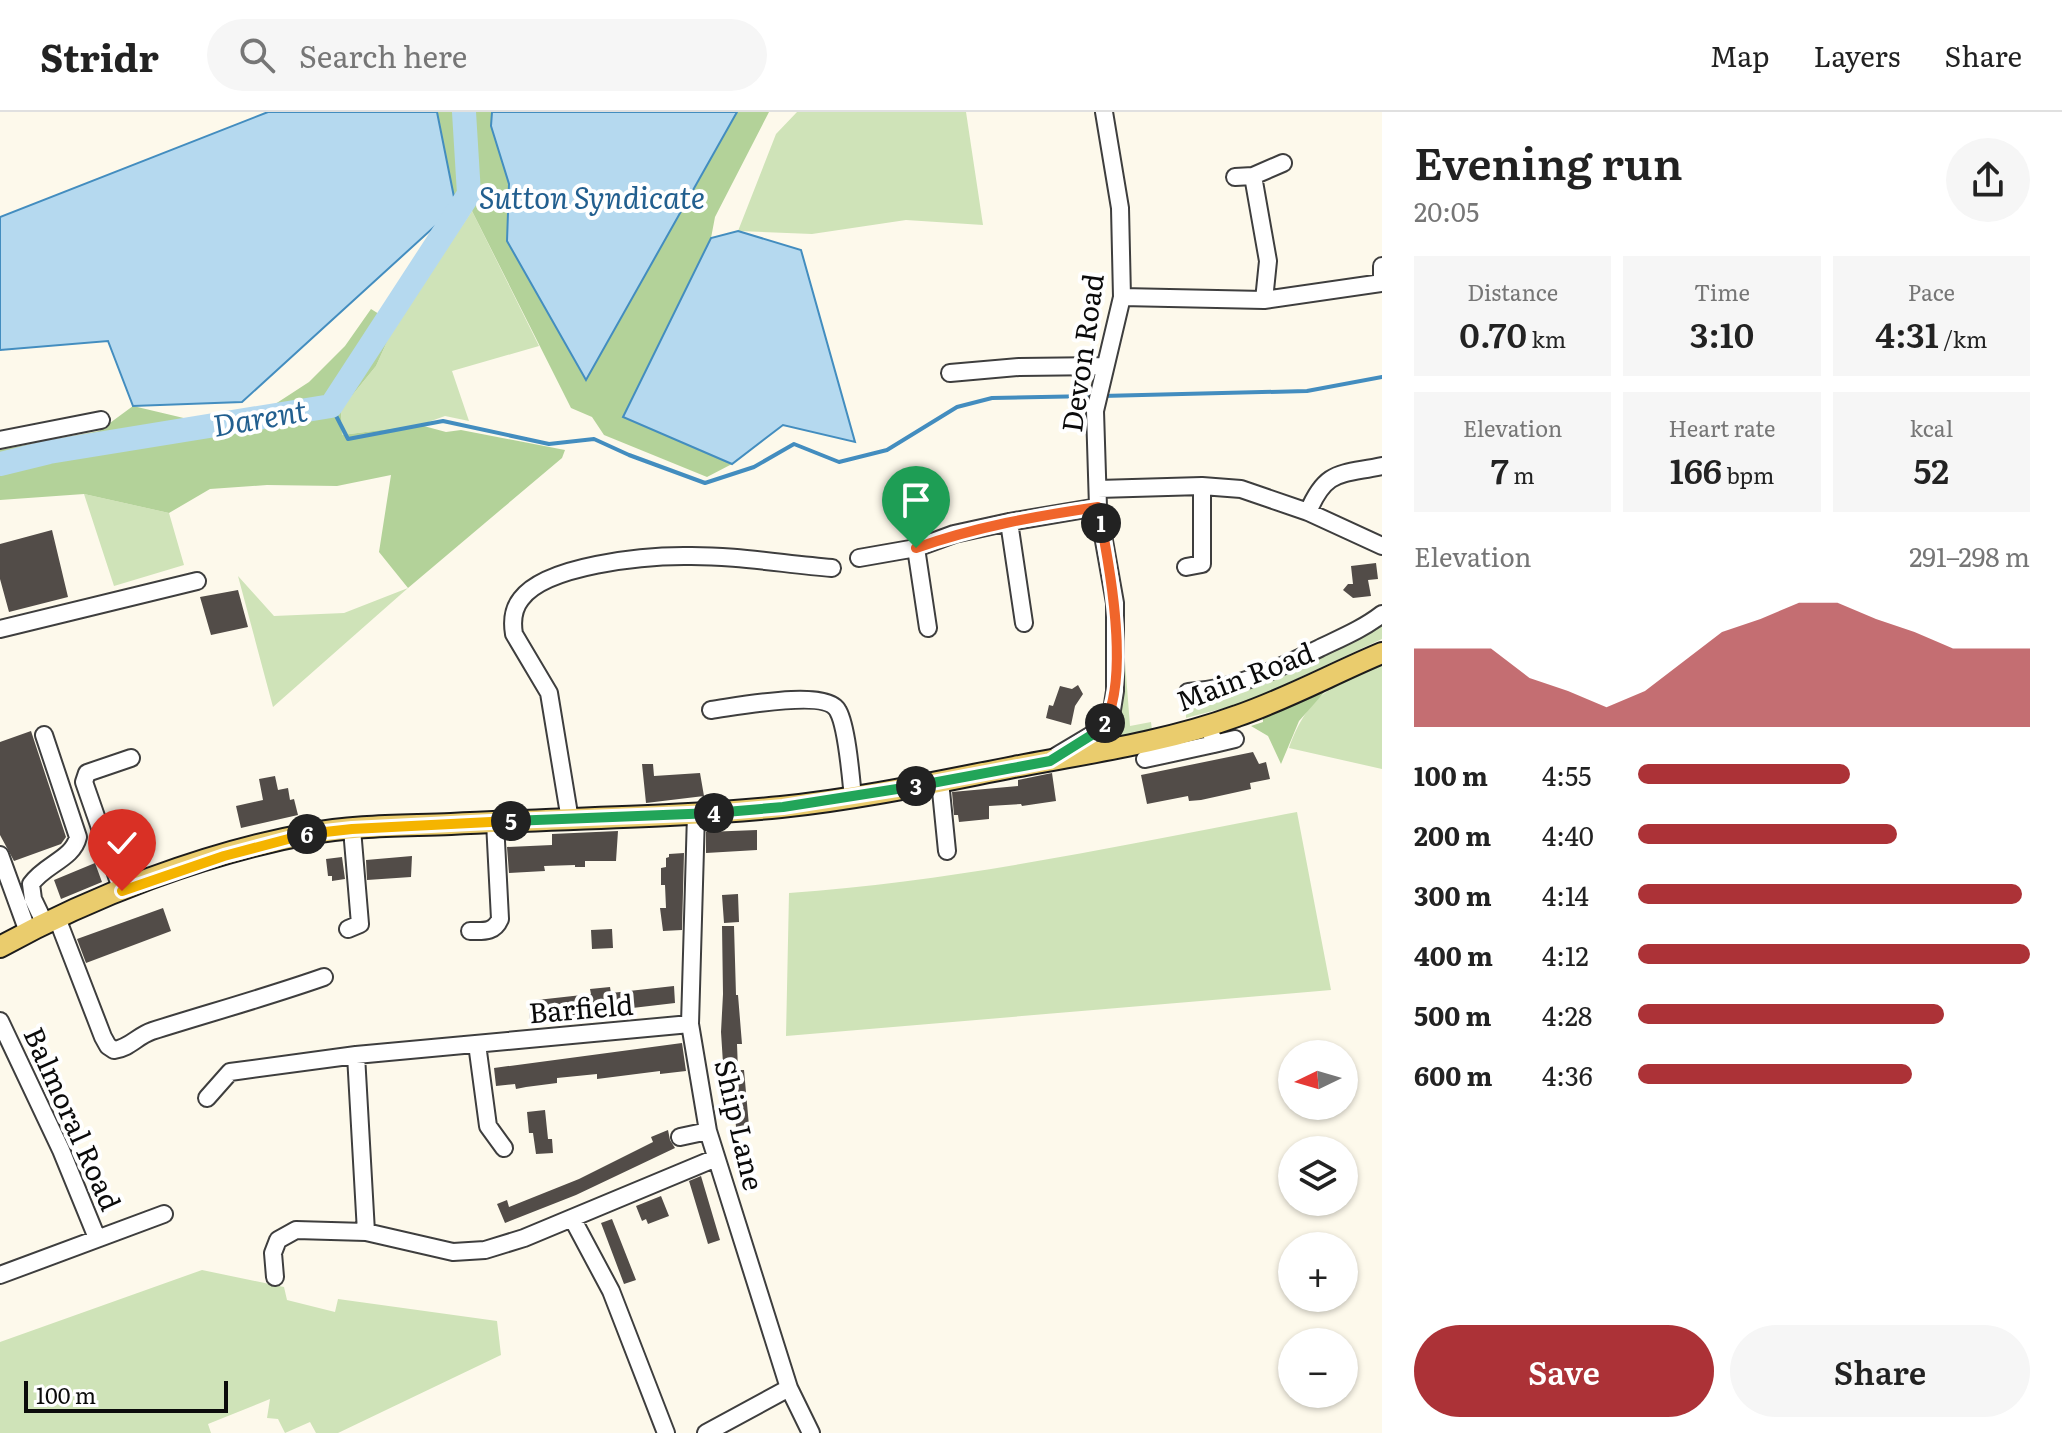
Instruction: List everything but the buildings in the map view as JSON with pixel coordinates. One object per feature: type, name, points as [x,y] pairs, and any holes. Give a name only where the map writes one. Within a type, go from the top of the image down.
[{"type":"main road","name":"Main Road","points":[[0,947],[122,891],[268,843],[310,833],[696,814],[853,798],[1212,735],[1261,707],[1382,653]]},
{"type":"street","name":"Devon Road","points":[[1050,761],[1098,731],[1112,710],[1115,691],[1115,603],[1098,507],[1095,411],[1122,297],[1120,208],[1104,112]]},
{"type":"street","points":[[1235,177],[1253,176],[1283,163]]},
{"type":"street","points":[[1253,176],[1268,261],[1264,300]]},
{"type":"street","points":[[1122,297],[1264,300],[1382,282],[1382,266]]},
{"type":"street","points":[[950,373],[1019,367],[1104,369]]},
{"type":"street","points":[[0,440],[101,420]]},
{"type":"street","points":[[1308,512],[1314,495],[1328,479],[1382,466]]},
{"type":"street","points":[[1098,489],[1202,486],[1241,489],[1308,512],[1382,546]]},
{"type":"street","points":[[1186,567],[1202,564],[1202,486]]},
{"type":"street","points":[[859,558],[916,548],[954,534],[1009,522],[1098,507]]},
{"type":"street","points":[[1009,522],[1024,623]]},
{"type":"street","points":[[916,548],[928,628]]},
{"type":"street","points":[[570,820],[549,693],[514,634],[512,624],[520,599],[539,584],[556,576],[615,561],[686,556],[832,568]]},
{"type":"street","points":[[0,629],[197,581]]},
{"type":"street","points":[[1188,692],[1212,691],[1256,678],[1365,626],[1382,614]]},
{"type":"street","points":[[711,710],[808,699],[830,703],[838,710],[849,760],[853,798]]},
{"type":"street","points":[[43,925],[31,884],[45,868],[70,852],[76,846],[78,837],[44,735]]},
{"type":"street","points":[[1145,759],[1212,735],[1235,739]]},
{"type":"street","points":[[122,891],[84,782],[87,773],[131,758]]},
{"type":"street","points":[[940,781],[947,851]]},
{"type":"street","name":"Ship Lane","points":[[696,814],[690,1024],[708,1131],[789,1388],[811,1433]]},
{"type":"street","points":[[470,931],[495,928],[500,919],[495,822]]},
{"type":"street","points":[[348,929],[360,924],[352,829]]},
{"type":"street","points":[[0,855],[43,925],[108,1046],[114,1050],[136,1043],[149,1032],[240,1006],[324,977]]},
{"type":"street","name":"Balmoral Road","points":[[0,1021],[55,1137],[97,1238]]},
{"type":"street","name":"Barfield","points":[[207,1098],[230,1072],[356,1055],[690,1024]]},
{"type":"street","points":[[477,1044],[488,1126],[504,1148]]},
{"type":"street","points":[[356,1055],[366,1232]]},
{"type":"street","points":[[680,1137],[708,1131]]},
{"type":"street","points":[[275,1277],[273,1253],[278,1240],[296,1230],[366,1232],[453,1252],[485,1250],[524,1238],[716,1158]]},
{"type":"street","name":"Balmoral Road","points":[[0,1275],[164,1214]]},
{"type":"street","points":[[572,1218],[611,1291],[666,1433]]},
{"type":"street","points":[[706,1433],[789,1388]]},
{"type":"green space","points":[[437,112],[492,112],[491,126],[509,184],[507,241],[586,380],[737,112],[769,112],[715,217],[711,238],[624,417],[732,464],[707,477],[604,435],[592,417],[571,408],[472,211],[456,207]]},
{"type":"green space","points":[[797,112],[966,112],[983,225],[906,220],[812,234],[738,231],[776,134]]},
{"type":"green space","points":[[472,211],[539,346],[452,371],[469,421],[445,416],[420,425],[342,435],[341,409],[376,366],[395,324]]},
{"type":"green space","points":[[371,309],[395,324],[376,366],[341,409],[342,435],[420,425],[446,432],[461,430],[565,450],[562,458],[408,588],[379,552],[391,475],[337,486],[267,485],[210,489],[169,513],[84,494],[0,500],[0,450],[99,431],[133,406],[209,424],[266,410],[309,382],[345,346]]},
{"type":"green space","points":[[84,494],[169,513],[184,565],[114,586]]},
{"type":"green space","points":[[238,576],[274,616],[344,613],[408,588],[273,707]]},
{"type":"green space","points":[[1382,619],[1382,639],[1260,696],[1186,718],[1186,708],[1197,699]]},
{"type":"green space","points":[[1124,648],[1130,726],[1151,722],[1152,730],[1084,747],[1101,736]]},
{"type":"green space","points":[[1382,663],[1382,769],[1289,748],[1314,703],[1349,678]]},
{"type":"green space","points":[[1326,684],[1329,687],[1299,721],[1281,764],[1268,736],[1251,726]]},
{"type":"green space","points":[[1297,812],[1331,990],[786,1036],[789,893],[981,871]]},
{"type":"green space","points":[[202,1270],[284,1287],[287,1300],[335,1312],[338,1299],[497,1321],[501,1355],[338,1433],[316,1433],[310,1422],[285,1433],[278,1419],[267,1418],[270,1399],[208,1424],[211,1433],[0,1433],[0,1342]]},
{"type":"water","points":[[268,112],[437,112],[456,207],[242,402],[133,406],[108,341],[0,350],[0,217]]},
{"type":"water","name":"Sutton Syndicate","points":[[492,112],[737,112],[586,380],[507,241],[509,184],[491,126]]},
{"type":"water","points":[[738,231],[801,250],[855,442],[783,425],[732,464],[623,417],[711,238]]},
{"type":"waterway","name":"Darent","points":[[0,464],[49,452],[331,406],[469,194],[464,112]]},
{"type":"waterway","points":[[1102,396],[1307,391],[1382,377]]},
{"type":"waterway","points":[[331,406],[348,439],[443,421],[549,444],[594,439],[705,483],[754,467],[794,444],[839,462],[887,450],[957,407],[992,398],[1093,396]]},
{"type":"route","points":[[122,891],[175,871],[310,833],[495,822],[660,817],[853,798],[1050,761],[1098,731],[1112,710],[1115,691],[1115,603],[1098,507],[954,534],[916,548]]}]
